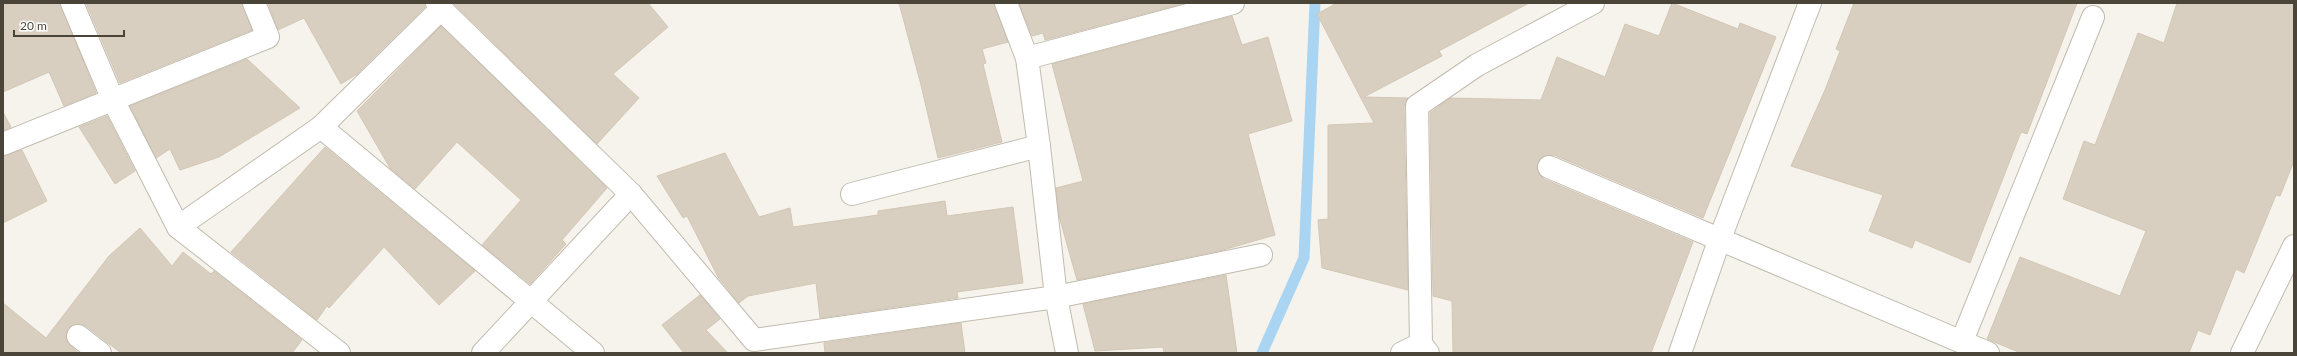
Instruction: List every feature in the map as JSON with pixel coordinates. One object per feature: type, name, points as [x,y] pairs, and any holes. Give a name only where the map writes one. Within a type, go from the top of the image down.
[{"type":"street","points":[[72,3],[113,100],[178,227],[339,353]]},
{"type":"street","points":[[3,144],[268,37],[254,3]]},
{"type":"street","points":[[1006,3],[1027,58],[1040,146],[1056,296],[1067,353]]},
{"type":"street","points":[[1027,58],[1233,3]]},
{"type":"street","points":[[1402,353],[1425,349],[1417,106],[1477,65],[1593,3]]},
{"type":"street","points":[[1680,353],[1719,241],[1810,3]]},
{"type":"street","points":[[178,227],[321,127],[439,6],[630,194],[754,340],[1056,296],[1261,255]]},
{"type":"street","points":[[1962,341],[2093,17]]},
{"type":"street","points":[[321,127],[593,353]]},
{"type":"street","points":[[852,194],[1040,146]]},
{"type":"street","points":[[1549,167],[1719,241],[1988,353]]},
{"type":"street","points":[[483,353],[630,194]]},
{"type":"street","points":[[2242,353],[2294,246]]},
{"type":"street","points":[[78,336],[100,353]]},
{"type":"building","points":[[3,3],[60,3],[96,93],[64,106],[49,72],[3,92]]},
{"type":"building","points":[[86,3],[242,3],[252,30],[120,83]]},
{"type":"building","points":[[268,3],[425,3],[425,7],[357,74],[341,84],[304,18],[278,30]]},
{"type":"building","points":[[453,3],[648,3],[668,27],[613,74],[639,98],[597,144]]},
{"type":"building","points":[[899,3],[994,3],[1008,42],[982,49],[986,63],[983,64],[1002,142],[938,158],[921,85]]},
{"type":"building","points":[[1019,3],[1185,3],[1045,40],[1043,33],[1032,36]]},
{"type":"building","points":[[1337,3],[1529,3],[1439,51],[1442,56],[1364,97],[1408,98],[1404,106],[1408,290],[1322,268],[1318,220],[1328,219],[1328,125],[1374,123],[1317,14]]},
{"type":"building","points":[[1672,3],[1738,29],[1740,23],[1776,37],[1703,218],[1554,155],[1542,157],[1538,162],[1537,168],[1539,174],[1544,179],[1693,242],[1651,353],[1453,353],[1452,301],[1433,296],[1430,113],[1450,98],[1541,100],[1557,57],[1605,77],[1625,24],[1659,36]]},
{"type":"building","points":[[1854,3],[2077,3],[2027,134],[2021,132],[1970,263],[1915,240],[1912,248],[1869,231],[1883,195],[1791,166],[1825,90],[1840,51],[1836,49]]},
{"type":"building","points":[[2177,3],[2294,3],[2294,161],[2280,196],[2276,195],[2244,273],[2236,269],[2210,335],[2198,330],[2189,353],[2021,353],[1987,339],[2020,257],[2120,296],[2146,231],[2063,199],[2084,141],[2095,145],[2138,33],[2164,43]]},
{"type":"building","points":[[1232,16],[1242,45],[1268,37],[1292,121],[1248,134],[1275,235],[1223,250],[1077,280],[1059,216],[1056,188],[1083,181],[1052,64]]},
{"type":"building","points":[[441,26],[607,188],[562,240],[566,244],[530,284],[482,245],[521,200],[457,142],[415,189],[390,168],[357,111]]},
{"type":"building","points":[[247,59],[300,108],[219,157],[180,170],[170,149],[156,158],[130,106]]},
{"type":"building","points":[[3,112],[11,127],[3,131]]},
{"type":"building","points":[[107,116],[135,171],[115,184],[79,127]]},
{"type":"building","points":[[325,147],[475,271],[439,305],[384,247],[329,308],[327,306],[317,320],[231,252]]},
{"type":"building","points":[[22,150],[47,201],[3,223],[3,156]]},
{"type":"building","points":[[725,153],[759,217],[790,208],[793,227],[878,215],[878,211],[945,201],[947,216],[1013,207],[1023,283],[957,292],[958,298],[820,318],[816,283],[748,296],[739,303],[718,277],[687,216],[683,218],[657,176]]},
{"type":"building","points":[[140,228],[172,266],[183,252],[211,274],[214,271],[302,340],[292,353],[121,353],[86,326],[79,324],[68,328],[66,335],[67,341],[78,353],[3,353],[3,303],[46,338],[109,256]]},
{"type":"building","points":[[1226,275],[1237,353],[1164,353],[1163,347],[1095,351],[1083,304]]},
{"type":"building","points":[[700,295],[720,319],[706,330],[728,353],[684,353],[662,325]]},
{"type":"building","points":[[961,323],[965,353],[825,353],[824,343]]},
{"type":"waterway","points":[[1262,353],[1304,258],[1315,3]]}]
